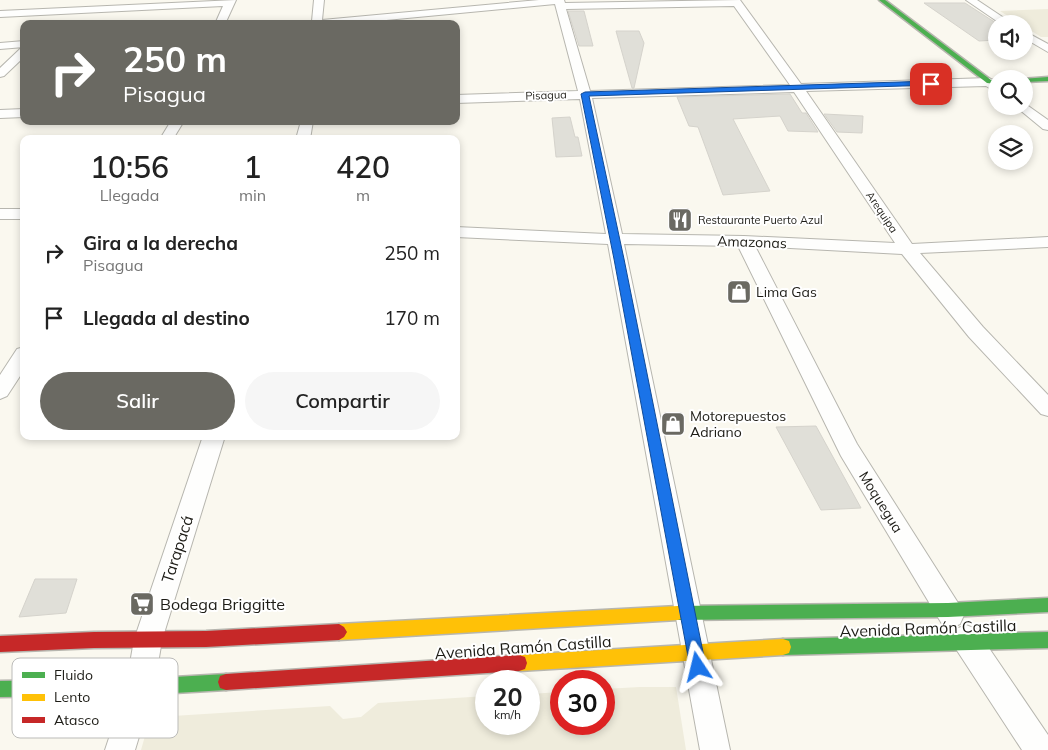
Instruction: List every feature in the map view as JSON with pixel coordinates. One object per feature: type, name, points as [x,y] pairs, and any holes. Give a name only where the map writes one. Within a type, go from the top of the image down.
[{"type":"main road","points":[[882,0],[988,80]]},
{"type":"main road","points":[[1033,80],[1048,79]]},
{"type":"main road","name":"Avenida Ramón Castilla","points":[[0,644],[225,638],[688,612],[948,610],[1048,605]]},
{"type":"main road","name":"Avenida Ramón Castilla","points":[[178,684],[637,656],[694,650],[970,644],[1048,640]]},
{"type":"street","points":[[57,20],[78,0]]},
{"type":"street","points":[[318,20],[319,0]]},
{"type":"street","points":[[971,0],[994,15]]},
{"type":"street","points":[[0,14],[65,12],[231,1],[222,20]]},
{"type":"street","points":[[341,20],[394,11],[560,2],[736,1]]},
{"type":"street","name":"Arequipa","points":[[736,1],[907,249],[976,332],[1048,408]]},
{"type":"street","points":[[560,2],[566,30],[585,94],[615,239],[714,750]]},
{"type":"street","points":[[1033,40],[1048,49]]},
{"type":"street","points":[[0,46],[20,44]]},
{"type":"street","points":[[0,74],[20,55]]},
{"type":"street","name":"Pisagua","points":[[460,99],[797,87],[988,84]]},
{"type":"street","points":[[0,114],[20,114]]},
{"type":"street","points":[[1033,115],[1048,126]]},
{"type":"street","points":[[0,214],[20,214]]},
{"type":"street","name":"Amazonas","points":[[460,232],[615,239],[744,241],[907,249],[1048,242]]},
{"type":"street","name":"Moquegua","points":[[744,241],[849,450],[948,610],[1040,750]]},
{"type":"street","points":[[0,391],[20,360]]},
{"type":"street","name":"Tarapacá","points":[[145,658],[148,640],[213,440]]},
{"type":"street","name":"Tarapacá","points":[[120,750],[124,738]]},
{"type":"shaded area","points":[[1048,9],[1048,37],[1041,37],[1033,32],[1033,15],[1006,15],[1000,11]]},
{"type":"shaded area","points":[[676,687],[686,750],[141,750],[144,738],[178,738],[178,716],[330,706],[343,719],[361,717],[378,703],[475,697],[475,735],[540,735],[540,693],[550,693],[550,735],[615,735],[615,688]]},
{"type":"building","points":[[924,3],[965,3],[988,18],[988,40],[979,41]]},
{"type":"building","points":[[568,11],[584,11],[593,46],[579,46]]},
{"type":"building","points":[[616,31],[639,31],[644,43],[634,88],[632,88]]},
{"type":"building","points":[[790,94],[802,113],[806,113],[818,132],[788,131],[780,116],[733,119],[770,191],[723,195],[698,127],[689,126],[677,97]]},
{"type":"building","points":[[824,114],[863,116],[862,133],[837,132]]},
{"type":"building","points":[[570,117],[575,137],[578,137],[582,156],[556,157],[552,118]]},
{"type":"building","points":[[816,426],[861,508],[821,510],[776,427]]},
{"type":"building","points":[[35,579],[77,579],[66,613],[19,617]]},
{"type":"traffic: fast","points":[[882,0],[988,81]]},
{"type":"traffic: fast","points":[[1033,80],[1048,79]]},
{"type":"traffic: fast","points":[[678,613],[948,610],[1048,605]]},
{"type":"traffic: fast","points":[[783,647],[1048,640]]},
{"type":"traffic: fast","points":[[178,685],[226,682]]},
{"type":"traffic: fast","points":[[0,689],[12,689]]},
{"type":"traffic: slow","points":[[339,632],[678,613]]},
{"type":"traffic: slow","points":[[519,663],[783,647]]},
{"type":"traffic: jam","points":[[0,644],[94,640],[206,639],[339,632]]},
{"type":"traffic: jam","points":[[226,682],[519,663]]},
{"type":"place","name":"Restaurante Puerto Azul","points":[[680,220]]},
{"type":"place","name":"Lima Gas","points":[[739,292]]},
{"type":"place","name":"Motorepuestos Adriano","points":[[673,424]]},
{"type":"place","name":"Bodega Briggitte","points":[[142,604]]},
{"type":"route","points":[[698,667],[604,180],[585,94],[931,84]]}]
